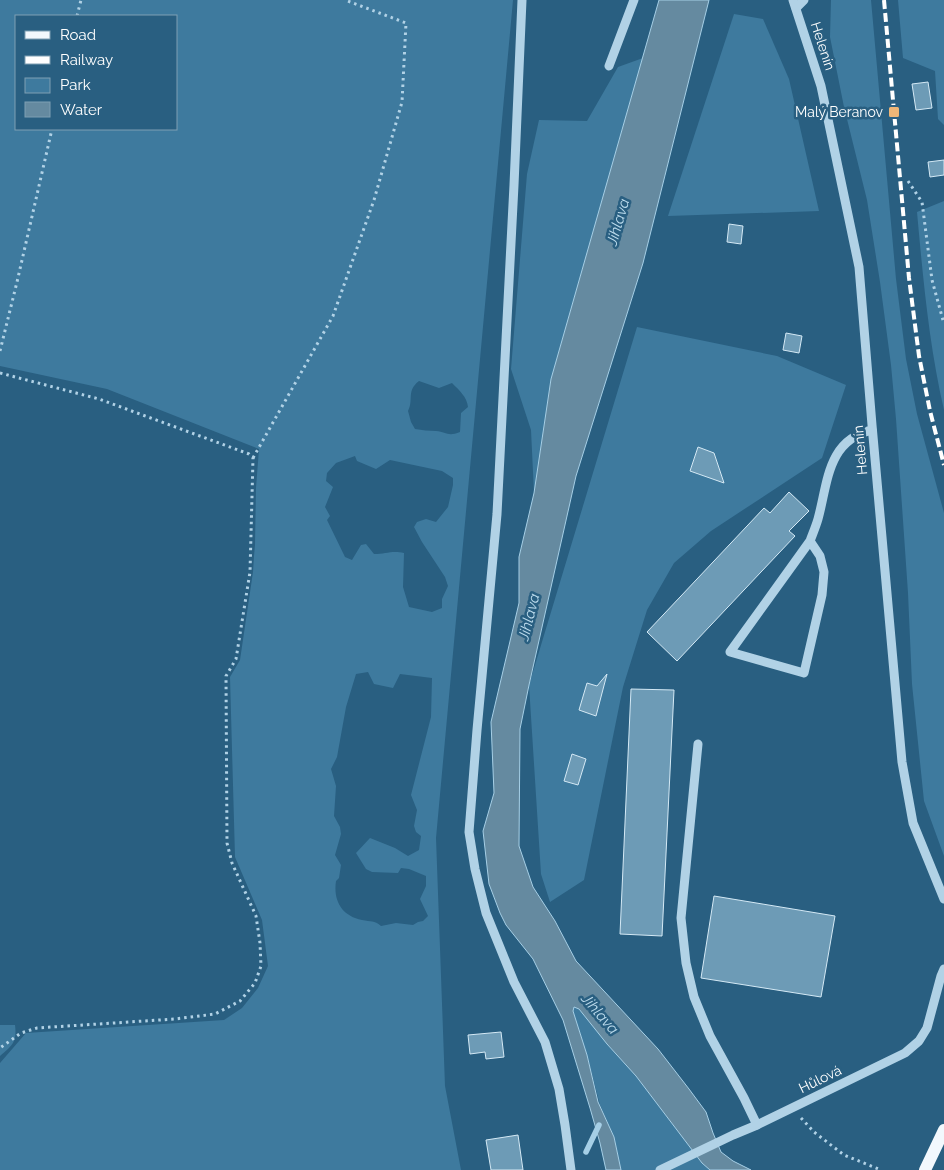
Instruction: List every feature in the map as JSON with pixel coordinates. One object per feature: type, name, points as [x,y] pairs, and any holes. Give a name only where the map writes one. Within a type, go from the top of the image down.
[{"type":"main road","points":[[927,1165],[944,1130]]},
{"type":"street","points":[[522,0],[497,514],[469,832],[475,869],[486,913],[514,982],[545,1042],[559,1089],[566,1125],[571,1170]]},
{"type":"street","points":[[609,66],[634,0]]},
{"type":"street","points":[[794,4],[804,0]]},
{"type":"street","name":"Helenín","points":[[794,4],[821,86],[859,267],[902,762],[913,823],[944,899]]},
{"type":"street","points":[[810,540],[820,556],[824,572],[822,594],[804,673],[730,652],[810,540],[818,520],[830,469],[841,448],[850,439],[862,432],[872,430]]},
{"type":"street","points":[[698,744],[681,918],[686,963],[694,997],[710,1036],[757,1125]]},
{"type":"street","name":"Hůlová","points":[[660,1170],[905,1053],[919,1041],[927,1028],[940,976],[944,969]]},
{"type":"path","points":[[77,15],[81,0]]},
{"type":"path","points":[[0,1048],[21,1033],[37,1028],[175,1019],[215,1014],[240,1001],[255,983],[261,966],[256,916],[232,863],[227,843],[226,676],[236,659],[250,572],[253,458],[333,316],[374,200],[402,102],[406,23],[345,0]]},
{"type":"path","points":[[0,351],[52,130]]},
{"type":"path","points":[[908,181],[922,202],[932,280],[944,324]]},
{"type":"path","points":[[0,373],[99,399],[249,454],[253,458]]},
{"type":"path","points":[[793,1108],[814,1132],[844,1155],[881,1170]]},
{"type":"green space","points":[[0,0],[513,0],[436,838],[445,1086],[461,1170],[0,1170],[0,1063],[26,1033],[224,1020],[242,1008],[258,988],[268,966],[262,920],[235,857],[230,677],[240,660],[253,572],[259,449],[107,389],[0,366]],"holes":[[[419,381],[439,388],[452,383],[457,388],[464,397],[468,407],[461,413],[460,432],[450,434],[415,429],[408,411],[411,392]],[[355,456],[357,461],[376,469],[390,460],[442,471],[453,478],[448,507],[436,522],[426,519],[417,522],[414,527],[445,577],[448,586],[442,599],[442,608],[432,612],[409,607],[403,587],[404,553],[374,554],[366,544],[361,545],[352,560],[345,557],[327,520],[330,516],[325,507],[333,487],[326,481],[327,473],[336,463]],[[368,672],[374,684],[393,688],[400,674],[432,678],[431,717],[411,795],[417,810],[414,826],[416,832],[421,836],[419,850],[408,856],[395,848],[370,838],[356,853],[366,869],[372,872],[398,873],[401,868],[426,876],[426,886],[420,899],[428,916],[423,921],[413,925],[396,923],[381,926],[374,922],[355,918],[344,911],[336,895],[336,881],[339,878],[341,865],[335,855],[341,834],[340,827],[334,816],[336,786],[331,769],[337,757],[346,707],[356,674]]]},
{"type":"green space","points":[[831,0],[871,0],[896,279],[906,359],[917,414],[944,513],[944,856],[924,801],[912,684],[908,593],[891,365],[867,200],[844,107],[830,37]]},
{"type":"green space","points":[[898,0],[944,0],[944,125],[938,119],[935,71],[903,58]]},
{"type":"green space","points":[[734,14],[763,19],[789,79],[819,211],[668,216]]},
{"type":"green space","points":[[643,58],[551,379],[534,493],[531,430],[511,369],[527,174],[539,120],[587,121],[618,67]]},
{"type":"green space","points":[[944,201],[944,410],[930,336],[917,212]]},
{"type":"green space","points":[[637,327],[777,356],[846,385],[822,458],[711,531],[674,563],[647,610],[623,687],[584,880],[550,902],[541,874],[529,685]]},
{"type":"green space","points":[[574,1006],[579,1009],[636,1076],[702,1163],[710,1170],[621,1170],[614,1137],[600,1105],[573,1011]]},
{"type":"green space","points":[[0,1025],[15,1025],[15,1039],[0,1056]]},
{"type":"water","name":"Jihlava","points":[[659,0],[709,0],[643,263],[576,476],[529,685],[520,729],[519,846],[533,887],[555,921],[576,961],[658,1049],[689,1089],[706,1112],[721,1152],[733,1161],[751,1170],[710,1170],[702,1163],[636,1076],[579,1009],[574,1007],[573,1011],[587,1055],[598,1102],[614,1137],[621,1170],[606,1170],[590,1108],[563,1020],[533,959],[506,925],[489,884],[483,831],[494,793],[491,722],[519,603],[519,557],[534,493],[551,379]]},
{"type":"building","points":[[928,82],[932,108],[916,110],[912,84]]},
{"type":"building","points":[[944,160],[944,175],[930,177],[928,162]]},
{"type":"building","points":[[729,224],[743,226],[741,244],[727,242]]},
{"type":"building","points":[[786,333],[802,336],[799,353],[783,350]]},
{"type":"building","points":[[698,447],[714,453],[724,483],[690,471]]},
{"type":"building","points":[[789,492],[809,511],[789,531],[795,536],[677,661],[647,632],[764,508],[770,513]]},
{"type":"building","points":[[607,674],[596,716],[579,710],[587,683],[597,686]]},
{"type":"building","points":[[631,689],[674,690],[662,936],[620,934]]},
{"type":"building","points":[[572,754],[586,759],[578,785],[564,781]]},
{"type":"building","points":[[714,896],[835,916],[821,997],[701,978]]},
{"type":"building","points":[[501,1032],[504,1057],[486,1059],[485,1052],[470,1054],[468,1035]]},
{"type":"building","points":[[518,1135],[523,1170],[491,1170],[486,1140]]},
{"type":"waterway","points":[[586,1152],[599,1125]]},
{"type":"railway","points":[[884,0],[909,278],[919,356],[930,411],[944,465]]},
{"type":"place","name":"Malý Beranov","points":[[894,112]]}]
